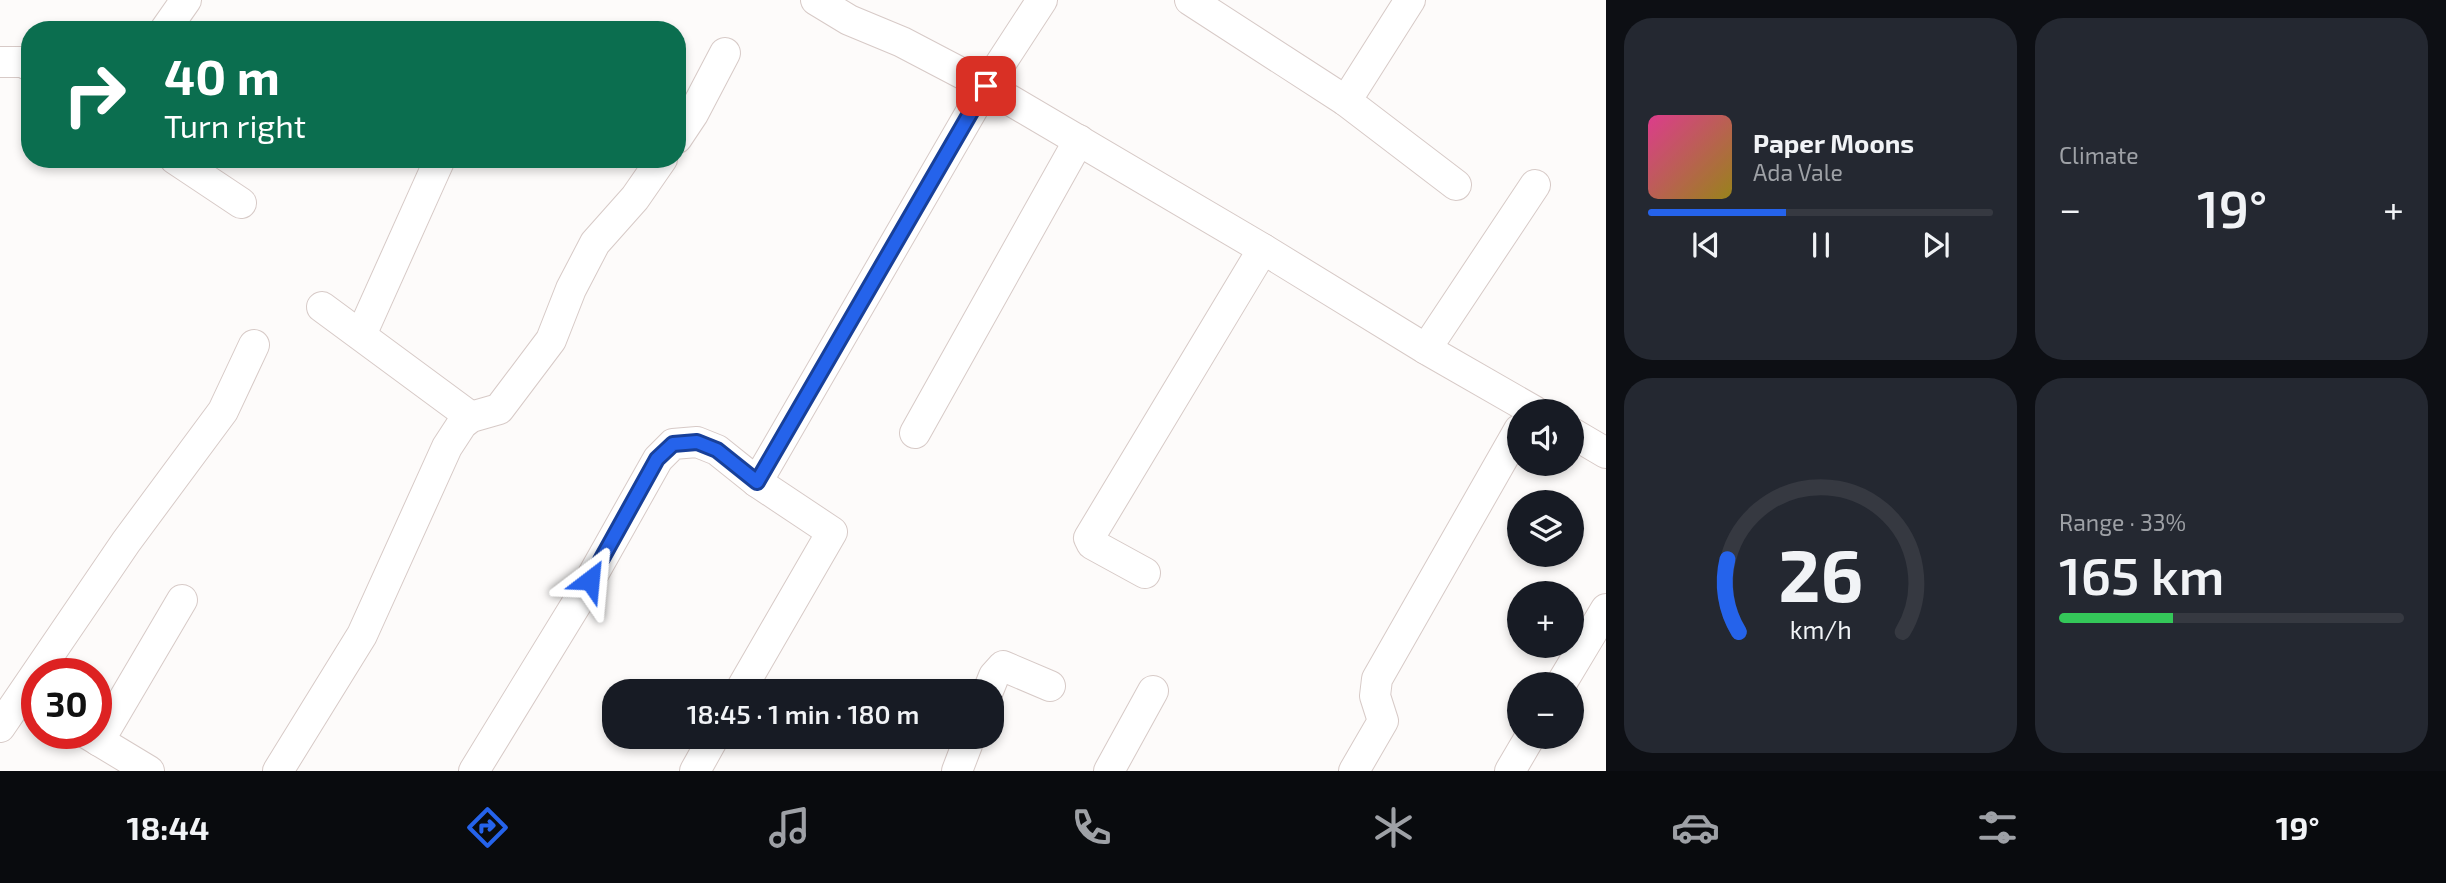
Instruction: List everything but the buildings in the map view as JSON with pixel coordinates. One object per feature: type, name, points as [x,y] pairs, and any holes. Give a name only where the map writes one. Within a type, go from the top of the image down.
[{"type":"street","points":[[171,21],[186,0]]},
{"type":"street","points":[[816,0],[849,20],[902,42],[986,86],[1079,140],[1264,249],[1507,401]]},
{"type":"street","points":[[757,482],[986,86],[1042,0]]},
{"type":"street","points":[[1190,0],[1346,101],[1456,185]]},
{"type":"street","points":[[1346,101],[1410,0]]},
{"type":"street","points":[[686,124],[725,53]]},
{"type":"street","points":[[0,62],[21,62]]},
{"type":"street","points":[[915,433],[1079,140]]},
{"type":"street","points":[[188,168],[241,203]]},
{"type":"street","points":[[361,335],[436,168]]},
{"type":"street","points":[[278,771],[362,635],[447,447],[462,424],[471,417],[499,409],[507,399],[551,340],[571,289],[595,243],[635,198],[656,168]]},
{"type":"street","points":[[1426,349],[1535,185]]},
{"type":"street","points":[[1145,573],[1092,544],[1089,538],[1264,249]]},
{"type":"street","points":[[322,307],[471,417]]},
{"type":"street","points":[[54,658],[126,542],[223,411],[254,345]]},
{"type":"street","points":[[1584,440],[1606,453]]},
{"type":"street","points":[[474,771],[577,603],[657,459],[673,444],[697,442],[717,450],[757,482],[832,531],[747,679]]},
{"type":"street","points":[[1354,771],[1383,721],[1375,696],[1377,678],[1507,452]]},
{"type":"street","points":[[112,707],[182,600]]},
{"type":"street","points":[[1568,672],[1606,609]]},
{"type":"street","points":[[993,679],[1003,666],[1050,686]]},
{"type":"street","points":[[1109,771],[1153,691]]},
{"type":"street","points":[[0,727],[21,707]]},
{"type":"street","points":[[112,749],[149,771]]},
{"type":"street","points":[[695,771],[707,749]]},
{"type":"street","points":[[957,771],[965,749]]},
{"type":"street","points":[[1510,771],[1523,749]]},
{"type":"route","points":[[590,580],[657,459],[673,444],[697,442],[717,450],[757,482],[986,86]]}]
